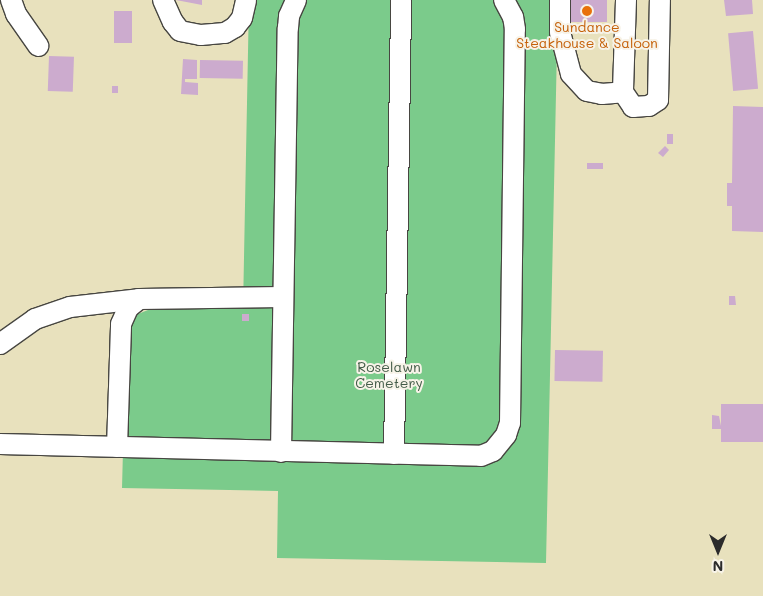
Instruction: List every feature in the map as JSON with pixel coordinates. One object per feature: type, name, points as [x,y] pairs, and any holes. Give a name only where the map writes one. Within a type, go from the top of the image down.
[{"type":"lane","points":[[11,0],[16,14],[38,46]]},
{"type":"lane","points":[[162,0],[173,22],[180,31],[201,35],[225,33],[235,27],[242,18],[246,0]]},
{"type":"lane","points":[[281,452],[288,28],[289,16],[296,0]]},
{"type":"lane","points":[[394,454],[401,0]]},
{"type":"lane","points":[[0,444],[481,456],[500,444],[510,423],[514,29],[513,17],[504,0]]},
{"type":"lane","points":[[560,0],[560,32],[571,74],[587,91],[602,94],[623,92]]},
{"type":"lane","points":[[626,0],[623,92],[634,107],[648,106],[658,100],[660,0]]},
{"type":"lane","points":[[0,344],[35,319],[70,307],[139,299],[283,297]]},
{"type":"lane","points":[[117,446],[121,324],[128,308],[139,299]]},
{"type":"green space","name":"Roselawn Cemetery","points":[[249,0],[558,0],[546,563],[277,558],[278,491],[122,488],[126,336],[133,316],[153,308],[243,309]]},
{"type":"building","points":[[176,0],[202,0],[202,5]]},
{"type":"building","name":"Sundance Steakhouse & Saloon","points":[[567,0],[607,0],[607,22],[567,22]]},
{"type":"building","points":[[724,0],[752,0],[753,14],[726,16]]},
{"type":"building","points":[[114,11],[132,11],[132,43],[114,43]]},
{"type":"building","points":[[753,31],[758,89],[733,91],[728,33]]},
{"type":"building","points":[[49,56],[74,57],[73,92],[48,91]]},
{"type":"building","points":[[183,59],[197,60],[197,79],[185,79],[185,82],[198,83],[198,95],[181,94]]},
{"type":"building","points":[[200,60],[243,61],[243,79],[200,78]]},
{"type":"building","points":[[112,86],[118,86],[118,93],[112,93]]},
{"type":"building","points":[[733,106],[763,107],[763,232],[732,231],[732,206],[727,206],[727,183],[732,183]]},
{"type":"building","points":[[667,134],[673,134],[673,144],[667,144]]},
{"type":"building","points":[[665,146],[669,150],[663,157],[658,153]]},
{"type":"building","points":[[587,163],[603,163],[603,169],[587,169]]},
{"type":"building","points":[[729,296],[735,296],[736,305],[729,305]]},
{"type":"building","points":[[242,314],[249,314],[249,321],[242,321]]},
{"type":"building","points":[[555,350],[603,351],[602,382],[554,381]]},
{"type":"building","points":[[721,404],[763,404],[763,442],[721,442],[721,429],[712,429],[712,415],[719,416],[721,426]]},
{"type":"place","name":"Sundance Steakhouse & Saloon","points":[[587,11]]}]
